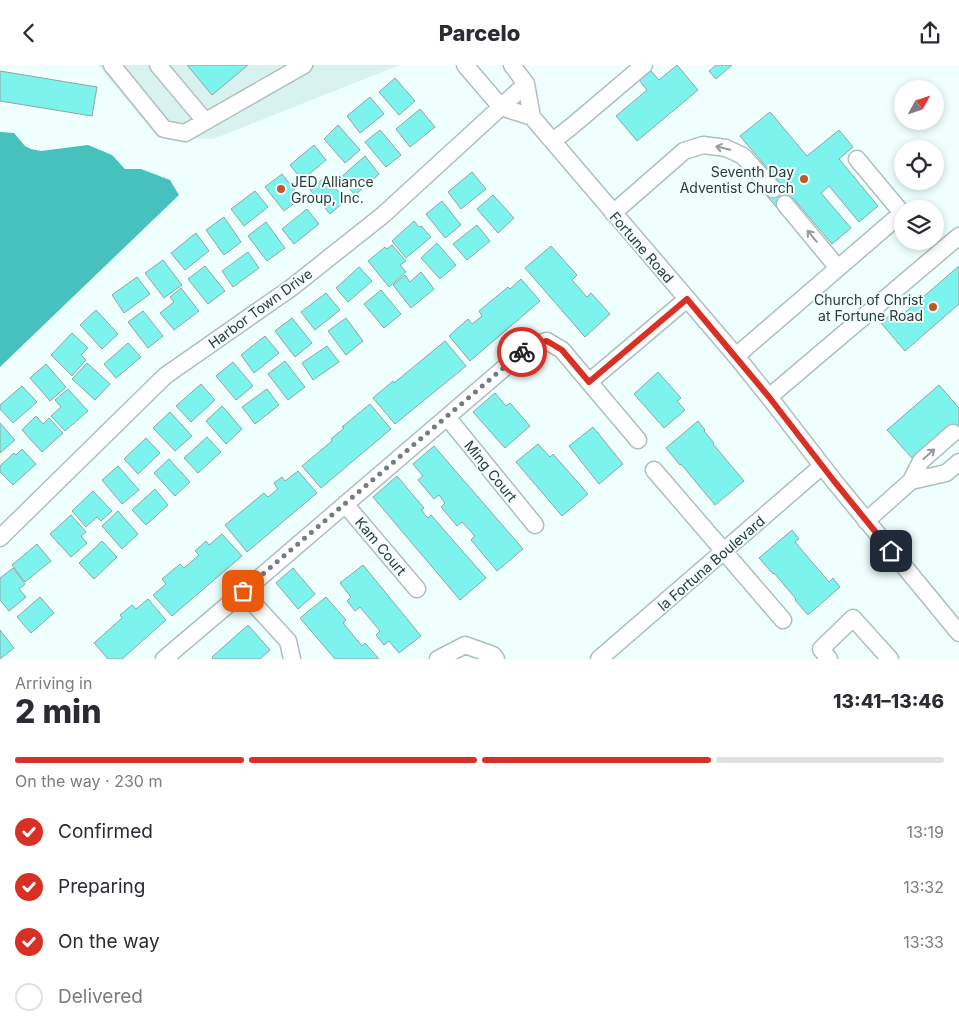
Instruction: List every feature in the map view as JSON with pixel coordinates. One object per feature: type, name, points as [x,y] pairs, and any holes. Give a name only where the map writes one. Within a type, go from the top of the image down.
[{"type":"street","points":[[112,65],[164,129],[185,133],[304,65]]},
{"type":"street","points":[[158,65],[205,121]]},
{"type":"street","points":[[465,65],[501,107],[532,117],[526,84],[512,65]]},
{"type":"street","points":[[553,141],[644,65]]},
{"type":"street","name":"Harbor Town Drive","points":[[0,538],[165,376],[291,288],[376,221],[526,84]]},
{"type":"street","name":"Fortune Road","points":[[532,117],[736,356],[866,521],[959,633]]},
{"type":"street","points":[[613,213],[684,151],[703,145],[726,148],[743,156],[773,189]]},
{"type":"street","points":[[857,159],[894,203]]},
{"type":"street","points":[[785,204],[838,268]]},
{"type":"street","points":[[736,356],[894,220]]},
{"type":"street","points":[[769,397],[959,236]]},
{"type":"street","points":[[589,382],[687,299]]},
{"type":"street","points":[[164,659],[531,345],[547,341],[562,350],[638,440]]},
{"type":"street","name":"Ming Court","points":[[447,417],[534,525]]},
{"type":"street","points":[[866,521],[911,481],[921,461],[953,433]]},
{"type":"street","points":[[911,481],[946,473],[959,462]]},
{"type":"street","name":"la Fortuna Boulevard","points":[[599,659],[822,466]]},
{"type":"street","points":[[654,470],[783,620]]},
{"type":"street","name":"Kam Court","points":[[345,504],[417,589]]},
{"type":"street","points":[[243,591],[288,641],[292,659]]},
{"type":"street","points":[[829,659],[821,649],[854,619],[890,659]]},
{"type":"street","points":[[438,659],[465,645],[493,655],[496,659]]},
{"type":"shaded area","points":[[98,65],[400,65],[213,139],[158,138]]},
{"type":"water","points":[[0,132],[14,133],[25,146],[41,151],[88,145],[112,155],[125,169],[141,169],[170,180],[179,195],[0,367]]},
{"type":"building","points":[[187,65],[248,65],[212,95]]},
{"type":"building","points":[[677,65],[698,90],[637,141],[616,116],[647,90],[639,80],[651,71],[659,80]]},
{"type":"building","points":[[716,65],[732,65],[716,79],[709,71]]},
{"type":"building","points":[[0,71],[97,87],[92,116],[0,101]]},
{"type":"building","points":[[395,78],[415,101],[399,115],[379,92]]},
{"type":"building","points":[[370,97],[384,114],[360,133],[347,116]]},
{"type":"building","points":[[420,109],[435,127],[410,147],[396,129]]},
{"type":"building","points":[[770,112],[807,156],[839,130],[853,147],[839,159],[878,206],[859,222],[829,186],[821,193],[851,228],[832,244],[793,198],[779,210],[766,195],[780,183],[740,136]]},
{"type":"building","points":[[338,125],[360,150],[345,163],[324,139]]},
{"type":"building","points":[[380,130],[401,155],[386,167],[365,142]]},
{"type":"building","points":[[314,145],[326,160],[302,180],[290,165]]},
{"type":"building","points":[[365,156],[379,174],[355,195],[340,178]]},
{"type":"building","points":[[472,172],[486,189],[461,209],[448,192]]},
{"type":"building","points":[[282,174],[301,198],[284,211],[265,187]]},
{"type":"building","points":[[325,177],[346,200],[330,214],[310,190]]},
{"type":"building","points":[[255,191],[268,207],[244,226],[231,209]]},
{"type":"building","points":[[493,195],[514,218],[498,233],[477,209]]},
{"type":"building","points":[[442,201],[461,225],[445,238],[426,214]]},
{"type":"building","points":[[307,209],[319,224],[294,244],[282,229]]},
{"type":"building","points":[[224,217],[241,242],[224,255],[206,230]]},
{"type":"building","points":[[414,221],[431,237],[406,258],[392,241]]},
{"type":"building","points":[[266,222],[285,248],[267,261],[248,236]]},
{"type":"building","points":[[477,225],[490,241],[467,260],[453,244]]},
{"type":"building","points":[[196,233],[209,251],[185,270],[171,253]]},
{"type":"building","points":[[437,243],[456,265],[440,279],[421,258]]},
{"type":"building","points":[[392,245],[406,261],[400,265],[406,272],[389,287],[368,261],[385,247],[387,249]]},
{"type":"building","points":[[551,246],[577,275],[572,280],[587,297],[591,293],[610,314],[585,337],[525,268]]},
{"type":"building","points":[[248,252],[259,268],[233,287],[222,271]]},
{"type":"building","points":[[163,260],[182,285],[164,298],[145,273]]},
{"type":"building","points":[[205,266],[225,291],[208,304],[188,279]]},
{"type":"building","name":"Church of Christ at Fortune Road","points":[[959,266],[959,304],[905,351],[881,323],[896,310],[901,316]]},
{"type":"building","points":[[359,267],[372,281],[348,302],[336,288]]},
{"type":"building","points":[[421,272],[434,289],[411,308],[393,285],[405,275],[410,282]]},
{"type":"building","points":[[137,277],[150,294],[124,313],[112,295]]},
{"type":"building","points":[[521,279],[540,301],[470,361],[449,336],[468,319],[472,324],[482,316],[479,311],[508,287],[510,289]]},
{"type":"building","points":[[181,288],[199,311],[174,330],[160,313],[174,302],[170,297]]},
{"type":"building","points":[[381,290],[401,314],[384,328],[364,304]]},
{"type":"building","points":[[326,293],[340,310],[315,330],[301,312]]},
{"type":"building","points":[[96,310],[118,334],[102,349],[80,325]]},
{"type":"building","points":[[143,311],[163,336],[148,348],[128,322]]},
{"type":"building","points":[[292,318],[312,343],[295,357],[275,331]]},
{"type":"building","points":[[346,318],[363,341],[346,355],[328,331]]},
{"type":"building","points":[[72,333],[88,348],[81,355],[86,360],[72,376],[51,355]]},
{"type":"building","points":[[265,336],[279,353],[254,373],[241,355]]},
{"type":"building","points":[[445,341],[466,366],[395,424],[373,398]]},
{"type":"building","points":[[128,343],[141,357],[116,378],[104,364]]},
{"type":"building","points":[[327,346],[339,362],[313,380],[302,363]]},
{"type":"building","points":[[285,361],[305,387],[288,400],[268,374]]},
{"type":"building","points":[[233,362],[253,386],[236,400],[216,376]]},
{"type":"building","points":[[87,363],[110,384],[95,400],[72,379]]},
{"type":"building","points":[[46,364],[66,387],[50,401],[30,378]]},
{"type":"building","points":[[658,372],[681,398],[677,401],[685,410],[664,428],[634,394]]},
{"type":"building","points":[[201,384],[215,400],[191,422],[176,406]]},
{"type":"building","points":[[939,385],[959,408],[959,436],[957,438],[948,427],[912,458],[887,430]]},
{"type":"building","points":[[22,386],[37,402],[13,423],[0,409],[0,405]]},
{"type":"building","points":[[68,389],[88,411],[65,431],[51,416],[61,407],[55,400]]},
{"type":"building","points":[[267,389],[279,405],[255,424],[242,407]]},
{"type":"building","points":[[495,393],[506,406],[510,403],[530,426],[505,448],[473,412]]},
{"type":"building","points":[[370,404],[391,429],[321,488],[302,466],[332,441],[331,439],[344,428],[342,427]]},
{"type":"building","points":[[222,406],[242,429],[226,444],[206,421]]},
{"type":"building","points":[[170,412],[192,436],[175,451],[153,428]]},
{"type":"building","points":[[36,416],[43,424],[49,418],[63,433],[42,452],[22,430]]},
{"type":"building","points":[[698,421],[713,444],[744,481],[715,505],[666,448]]},
{"type":"building","points":[[0,423],[15,440],[0,453]]},
{"type":"building","points":[[593,427],[623,464],[599,484],[569,446]]},
{"type":"building","points":[[207,437],[221,452],[198,473],[184,458]]},
{"type":"building","points":[[146,438],[160,453],[138,474],[124,459]]},
{"type":"building","points":[[538,444],[550,457],[553,454],[588,494],[562,516],[516,462]]},
{"type":"building","points":[[434,446],[523,549],[497,571],[471,540],[475,536],[462,522],[457,526],[441,507],[445,503],[439,495],[434,499],[418,480],[423,476],[413,464]]},
{"type":"building","points":[[22,449],[36,464],[13,485],[0,472],[0,466],[14,453],[16,455]]},
{"type":"building","points":[[169,459],[190,482],[175,496],[154,473]]},
{"type":"building","points":[[118,466],[139,490],[122,504],[102,480]]},
{"type":"building","points":[[298,471],[317,493],[247,552],[225,525],[264,493],[268,497],[278,489],[274,483],[282,477],[285,481]]},
{"type":"building","points":[[397,476],[424,508],[421,510],[428,518],[431,515],[486,578],[460,600],[373,497]]},
{"type":"building","points":[[155,489],[168,505],[146,525],[132,510]]},
{"type":"building","points":[[93,491],[112,511],[101,521],[97,517],[86,527],[72,511]]},
{"type":"building","points":[[118,511],[138,534],[122,549],[102,526]]},
{"type":"building","points":[[71,515],[86,532],[81,536],[87,543],[71,557],[50,534]]},
{"type":"building","points":[[792,530],[799,539],[795,542],[829,582],[833,578],[840,587],[808,615],[774,573],[759,558]]},
{"type":"building","points":[[222,534],[242,556],[172,616],[153,595],[166,584],[162,579],[180,564],[184,568],[199,555],[195,551],[206,541],[209,545]]},
{"type":"building","points":[[102,541],[117,557],[94,579],[79,563]]},
{"type":"building","points":[[37,544],[51,561],[25,582],[12,565]]},
{"type":"building","points":[[363,565],[421,636],[399,653],[389,641],[384,645],[376,635],[380,631],[360,607],[355,611],[347,601],[351,597],[340,583]]},
{"type":"building","points":[[13,568],[25,584],[19,589],[26,597],[9,611],[0,600],[0,578]]},
{"type":"building","points":[[293,568],[315,594],[298,609],[276,583]]},
{"type":"building","points":[[40,597],[54,613],[31,633],[17,617]]},
{"type":"building","points":[[326,597],[346,620],[343,623],[362,646],[365,643],[379,659],[335,659],[300,618]]},
{"type":"building","points":[[148,599],[166,620],[122,659],[108,659],[94,643],[122,618],[120,615],[132,605],[136,609]]},
{"type":"building","points":[[248,625],[270,650],[260,659],[213,659],[212,657]]},
{"type":"building","points":[[0,630],[14,648],[0,659]]},
{"type":"way so far","points":[[243,591],[522,352]]},
{"type":"place","name":"Seventh Day Adventist Church","points":[[804,179]]},
{"type":"place","name":"JED Alliance Group, Inc.","points":[[281,189]]},
{"type":"place","name":"Church of Christ at Fortune Road","points":[[933,307]]},
{"type":"route","points":[[522,352],[531,345],[547,341],[562,350],[589,382],[687,299],[736,356],[891,551]]}]
